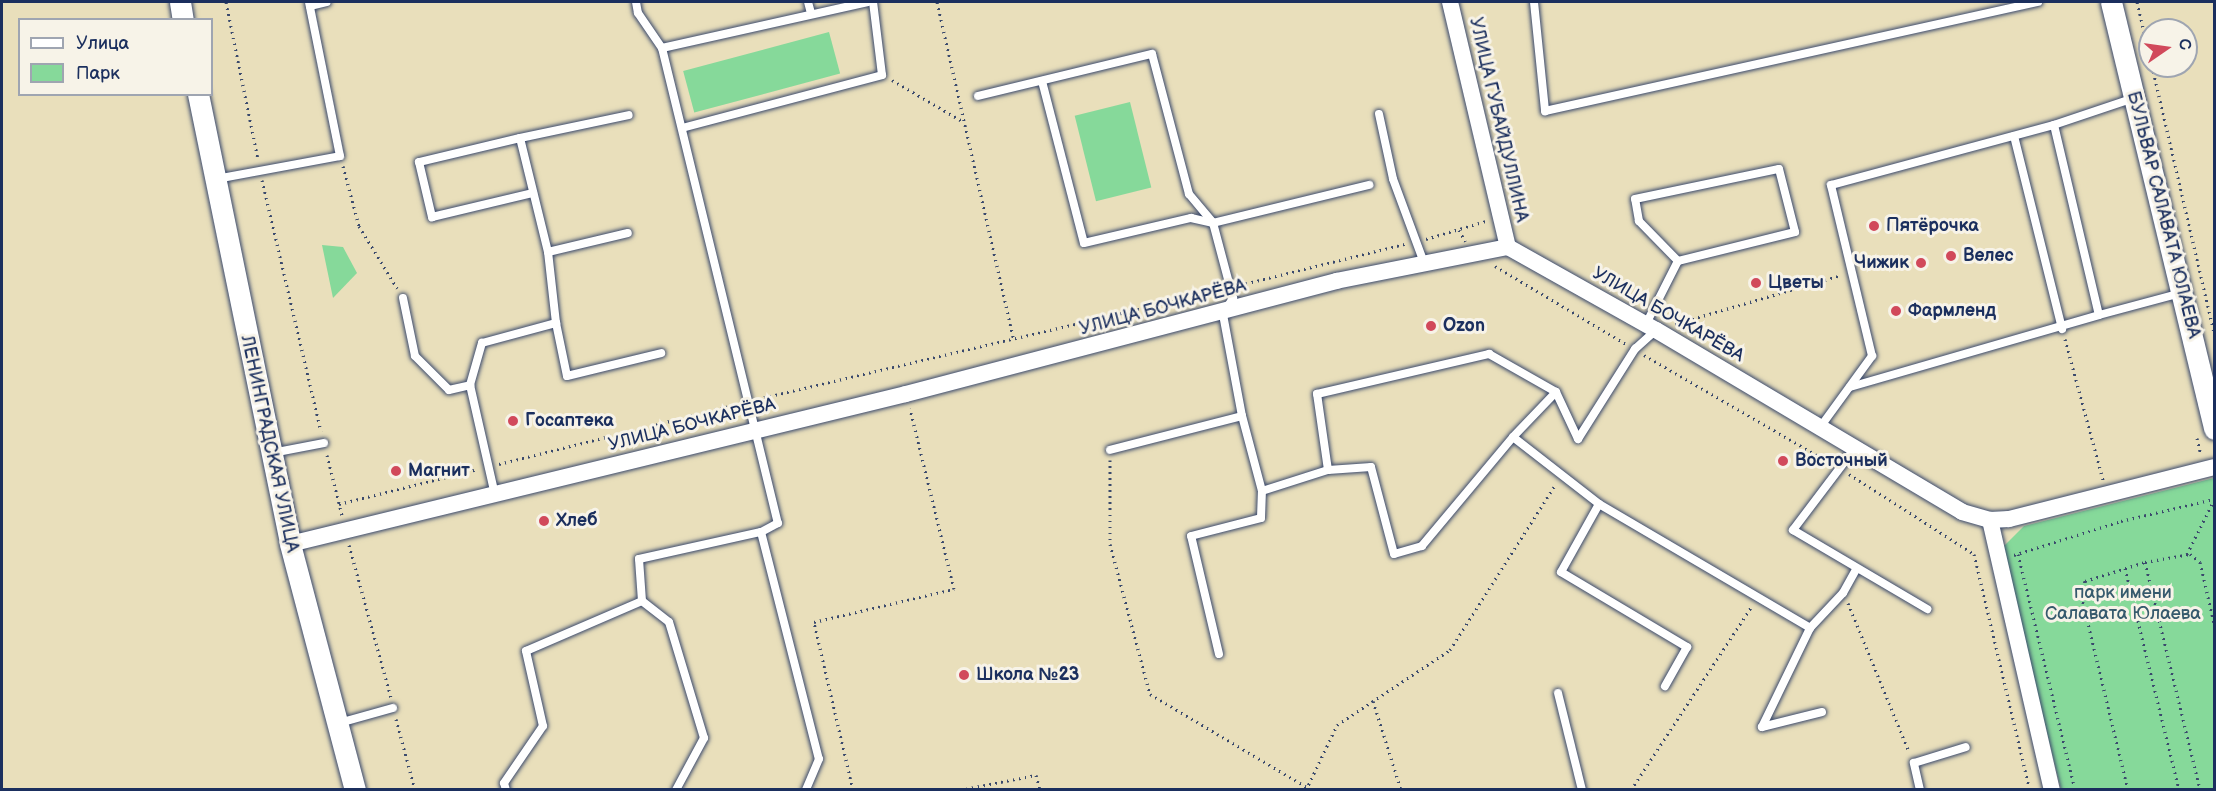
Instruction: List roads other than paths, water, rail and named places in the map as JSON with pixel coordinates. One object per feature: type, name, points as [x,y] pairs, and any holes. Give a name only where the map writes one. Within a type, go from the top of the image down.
[{"type":"street","points":[[180,2],[183,18]]},
{"type":"street","name":"УЛИЦА ГУБАЙДУЛЛИНА","points":[[1450,2],[1508,247]]},
{"type":"street","name":"БУЛЬВАР САЛАВАТА ЮЛАЕВА","points":[[2111,2],[2203,365],[2214,429]]},
{"type":"street","name":"ЛЕНИНГРАДСКАЯ УЛИЦА","points":[[198,96],[290,544],[355,789]]},
{"type":"street","name":"УЛИЦА БОЧКАРЁВА","points":[[290,544],[906,394],[1223,314],[1336,281],[1508,247],[1821,426],[1962,512],[1990,520]]},
{"type":"street","points":[[2052,789],[1990,520],[2108,496],[2214,467]]},
{"type":"lane","points":[[215,179],[261,173],[340,156],[310,4],[327,2]]},
{"type":"lane","points":[[636,2],[638,13],[662,48],[778,523],[761,532],[639,559],[642,601],[669,622],[704,738],[676,789]]},
{"type":"lane","points":[[808,2],[811,13]]},
{"type":"lane","points":[[662,48],[868,2]]},
{"type":"lane","points":[[682,128],[882,75],[873,2]]},
{"type":"lane","points":[[1534,2],[1545,111],[2038,2]]},
{"type":"lane","points":[[978,96],[1152,54],[1189,194],[1213,224],[1232,287],[1233,298],[1223,314],[1242,416],[1262,491],[1261,518],[1191,536],[1219,654]]},
{"type":"lane","points":[[1042,81],[1084,243],[1191,218],[1213,224],[1369,185]]},
{"type":"lane","points":[[1821,426],[1872,356],[1831,185],[2054,125],[2135,98]]},
{"type":"lane","points":[[1379,114],[1393,179],[1419,241],[1424,263]]},
{"type":"lane","points":[[533,193],[432,217],[419,162],[629,115]]},
{"type":"lane","points":[[2054,125],[2099,315]]},
{"type":"lane","points":[[2014,136],[2062,328]]},
{"type":"lane","points":[[520,138],[548,252],[556,323],[567,376],[661,353]]},
{"type":"lane","points":[[1779,169],[1795,232],[1678,261],[1639,221],[1635,199],[1779,169]]},
{"type":"lane","points":[[548,252],[628,233]]},
{"type":"lane","points":[[1328,470],[1317,393],[1489,354],[1556,393],[1578,439],[1651,327],[1678,261]]},
{"type":"lane","points":[[1850,387],[2183,293]]},
{"type":"lane","points":[[403,298],[415,356],[449,390],[470,385]]},
{"type":"lane","points":[[495,495],[470,385],[482,343],[556,323]]},
{"type":"lane","points":[[1262,491],[1328,470],[1371,467],[1394,554],[1422,546],[1513,437],[1556,393]]},
{"type":"lane","points":[[1110,450],[1242,416]]},
{"type":"lane","points":[[1513,437],[1563,473],[1599,504],[1810,628]]},
{"type":"lane","points":[[270,454],[324,443]]},
{"type":"lane","points":[[1855,448],[1793,530],[1856,570],[1927,609]]},
{"type":"lane","points":[[1599,504],[1561,572],[1687,647],[1665,686]]},
{"type":"lane","points":[[761,532],[819,759],[806,789]]},
{"type":"lane","points":[[1822,712],[1762,727],[1810,628],[1844,593],[1856,570]]},
{"type":"lane","points":[[506,789],[504,783],[543,726],[526,651],[642,601]]},
{"type":"lane","points":[[1558,693],[1582,789]]},
{"type":"lane","points":[[337,724],[393,708]]},
{"type":"lane","points":[[1920,789],[1914,763],[1966,747]]},
{"type":"place","name":"Пятёрочка","points":[[1874,226]]},
{"type":"place","name":"Велес","points":[[1951,256]]},
{"type":"place","name":"Чижик","points":[[1921,263]]},
{"type":"place","name":"Цветы","points":[[1756,283]]},
{"type":"place","name":"Фармленд","points":[[1896,311]]},
{"type":"place","name":"Ozon","points":[[1431,326]]},
{"type":"place","name":"Госаптека","points":[[513,421]]},
{"type":"place","name":"Восточный","points":[[1783,461]]},
{"type":"place","name":"Магнит","points":[[396,471]]},
{"type":"place","name":"Хлеб","points":[[544,521]]},
{"type":"place","name":"Школа №23","points":[[964,675]]},
{"type":"park label","name":"парк имени Салавата Юлаева","points":[[2123,604]]}]
